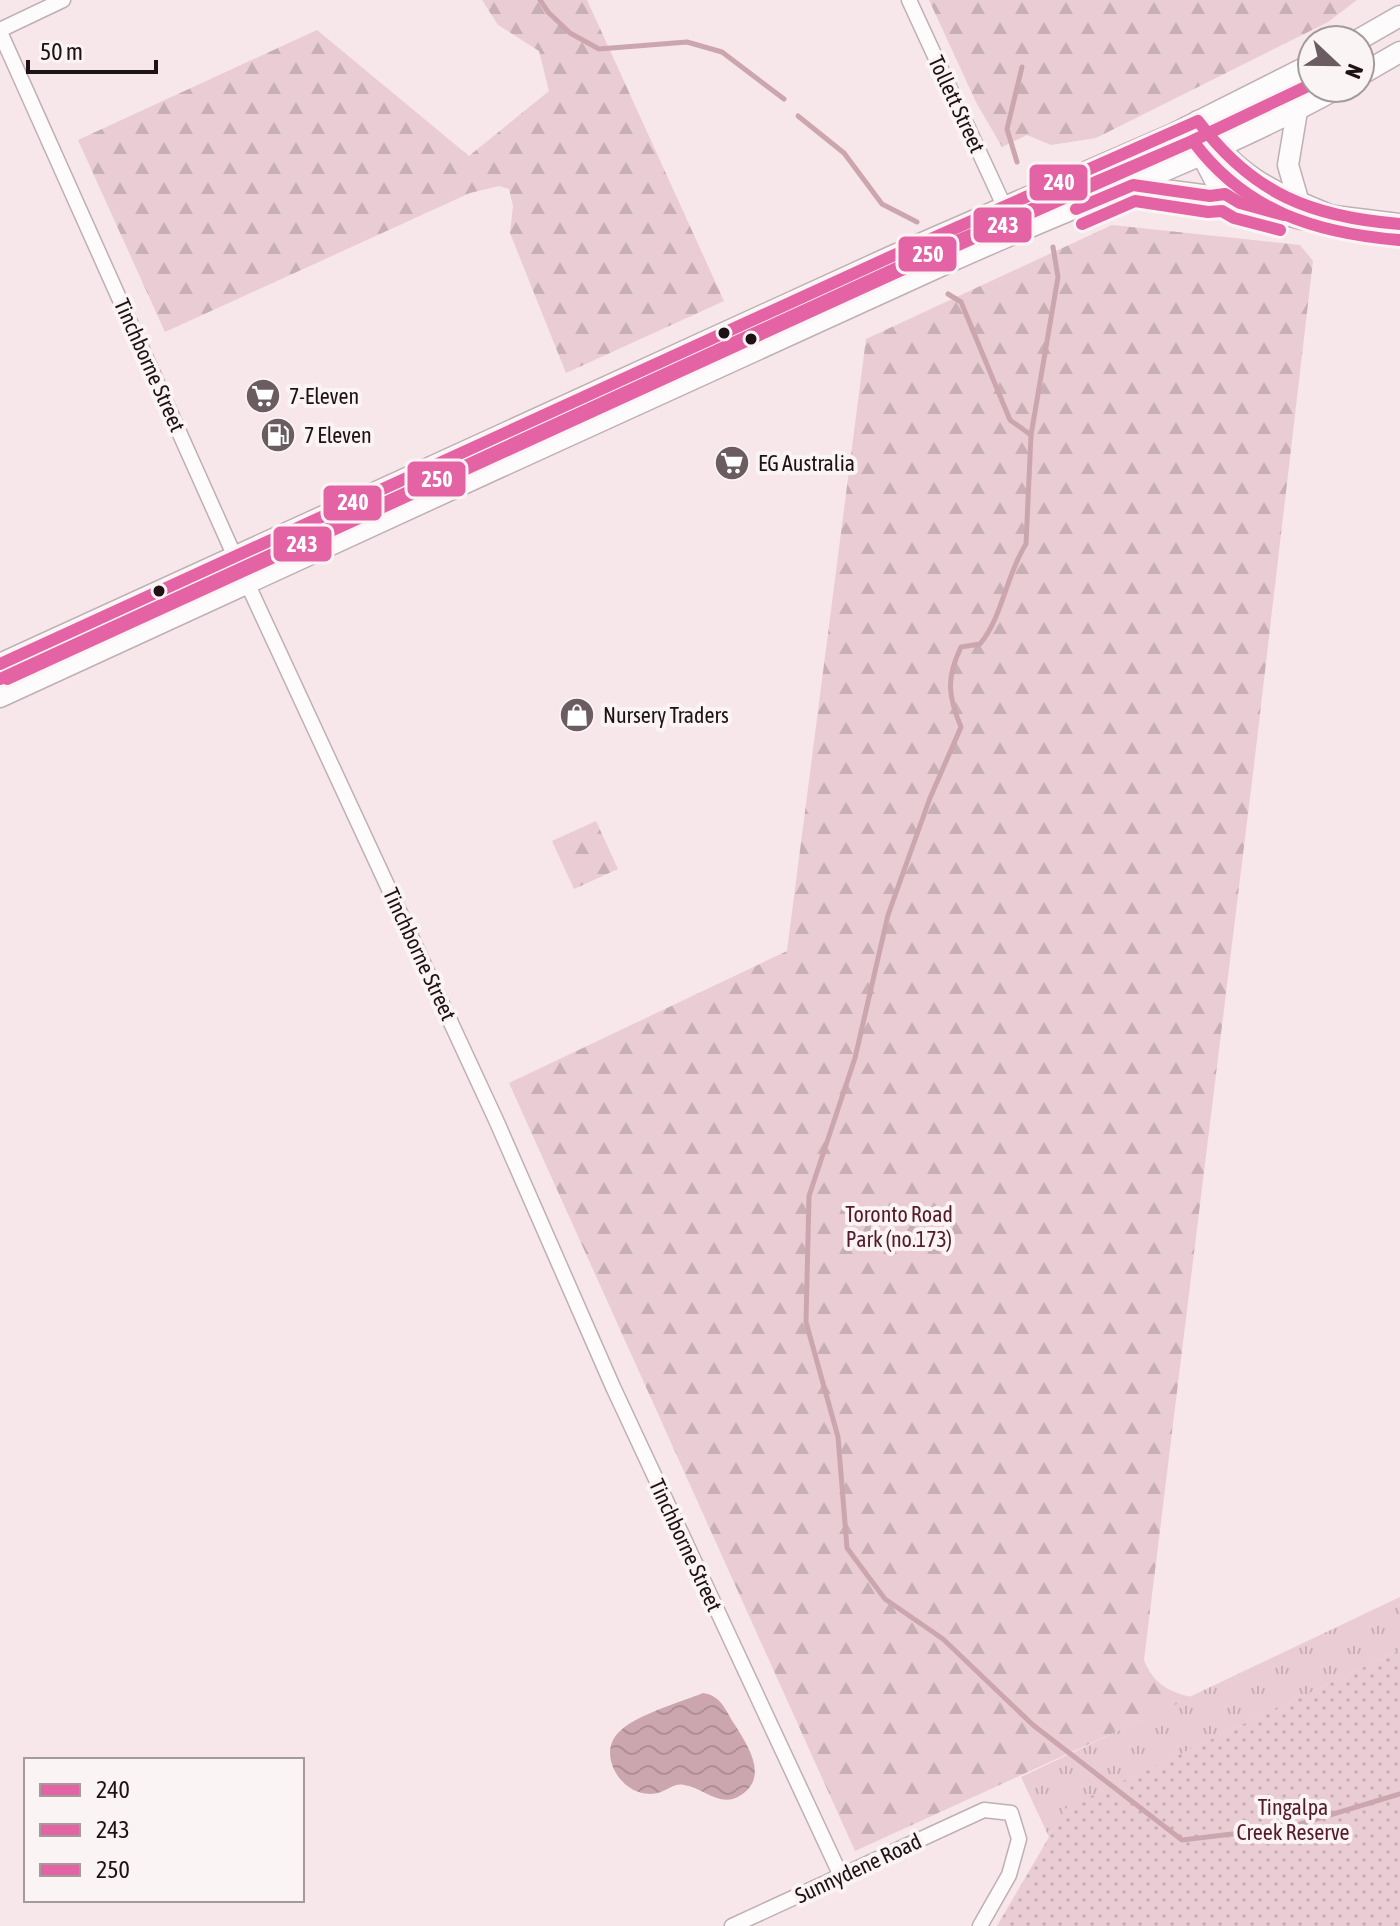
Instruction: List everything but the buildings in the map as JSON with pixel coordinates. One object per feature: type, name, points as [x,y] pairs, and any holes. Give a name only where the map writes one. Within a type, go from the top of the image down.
[{"type":"main road","points":[[1376,30],[1400,16]]},
{"type":"main road","points":[[1376,66],[1400,52]]},
{"type":"main road","points":[[0,664],[877,264],[1192,124],[1296,72]]},
{"type":"main road","points":[[0,697],[959,258],[1209,152],[1309,104]]},
{"type":"main road","points":[[1297,111],[1288,165],[1299,203]]},
{"type":"main road","points":[[1192,124],[1209,152],[1215,182],[1225,194],[1249,206],[1296,218],[1334,216],[1400,224]]},
{"type":"main road","points":[[1209,152],[1229,161],[1264,187],[1334,216]]},
{"type":"main road","points":[[1133,185],[1210,196],[1225,194]]},
{"type":"street","points":[[0,31],[63,0]]},
{"type":"street","name":"Tollett Street","points":[[909,0],[1005,208]]},
{"type":"street","name":"Tinchborne Street","points":[[0,31],[235,557],[443,1004],[613,1387],[841,1876]]},
{"type":"street","name":"Sunnydene Road","points":[[732,1926],[984,1810],[1011,1813],[1019,1839],[1009,1875],[980,1926]]},
{"type":"green space","points":[[482,0],[587,0],[724,301],[566,373],[510,233],[513,206],[509,189],[499,186],[470,193],[165,332],[78,140],[317,30],[469,156],[549,91],[539,51],[498,25]]},
{"type":"green space","points":[[929,0],[1357,0],[1324,24],[1296,24],[1296,38],[1096,138],[1051,145],[1027,135],[1002,147],[976,102]]},
{"type":"green space","name":"Toronto Road Park (no.173)","points":[[1112,225],[1300,245],[1313,261],[1144,1660],[1162,1685],[1192,1697],[855,1851],[509,1083],[787,951],[866,339]]},
{"type":"green space","points":[[596,821],[618,869],[574,889],[552,841]]},
{"type":"green space","points":[[1400,1597],[1400,1650],[1067,1808],[1049,1837],[1021,1777]]},
{"type":"green space","name":"Tingalpa Creek Reserve","points":[[1400,1650],[1400,1926],[997,1926],[1066,1808]]},
{"type":"water","points":[[703,1693],[715,1697],[722,1704],[750,1752],[755,1770],[749,1788],[741,1795],[726,1800],[684,1785],[648,1794],[626,1785],[612,1765],[610,1753],[612,1742],[619,1732],[647,1714]]},
{"type":"waterway","points":[[540,0],[570,33],[599,49],[687,42],[722,52],[784,99]]},
{"type":"waterway","points":[[1017,162],[1007,129],[1022,67]]},
{"type":"waterway","points":[[798,116],[844,153],[882,204],[917,222]]},
{"type":"waterway","points":[[1053,247],[1058,277],[1031,435],[1026,544],[988,633],[980,644],[961,647],[956,658],[950,687],[961,727],[930,798],[888,915],[855,1058],[809,1196],[806,1322],[838,1437],[847,1548],[885,1599],[943,1639],[1033,1725],[1182,1840],[1290,1827],[1400,1794]]},
{"type":"waterway","points":[[948,294],[961,302],[1010,420],[1031,435]]},
{"type":"transit line","name":"250","points":[[0,679],[947,245],[1190,142],[1296,92]]},
{"type":"transit line","name":"240","points":[[0,664],[890,257],[1198,121],[1240,167],[1286,197],[1339,215],[1400,224]]},
{"type":"transit line","name":"243","points":[[7,679],[897,272],[1193,141],[1235,185],[1284,214],[1339,231],[1399,240]]},
{"type":"transit line","name":"240","points":[[1076,209],[1133,185],[1210,196],[1225,194],[1240,203],[1284,215]]},
{"type":"transit line","name":"243","points":[[1082,224],[1135,201],[1208,212],[1222,211],[1234,218],[1280,230]]},
{"type":"place","name":"7-Eleven","points":[[263,396]]},
{"type":"place","name":"7 Eleven","points":[[278,435]]},
{"type":"place","name":"EG Australia","points":[[732,463]]},
{"type":"place","name":"Nursery Traders","points":[[577,715]]}]
